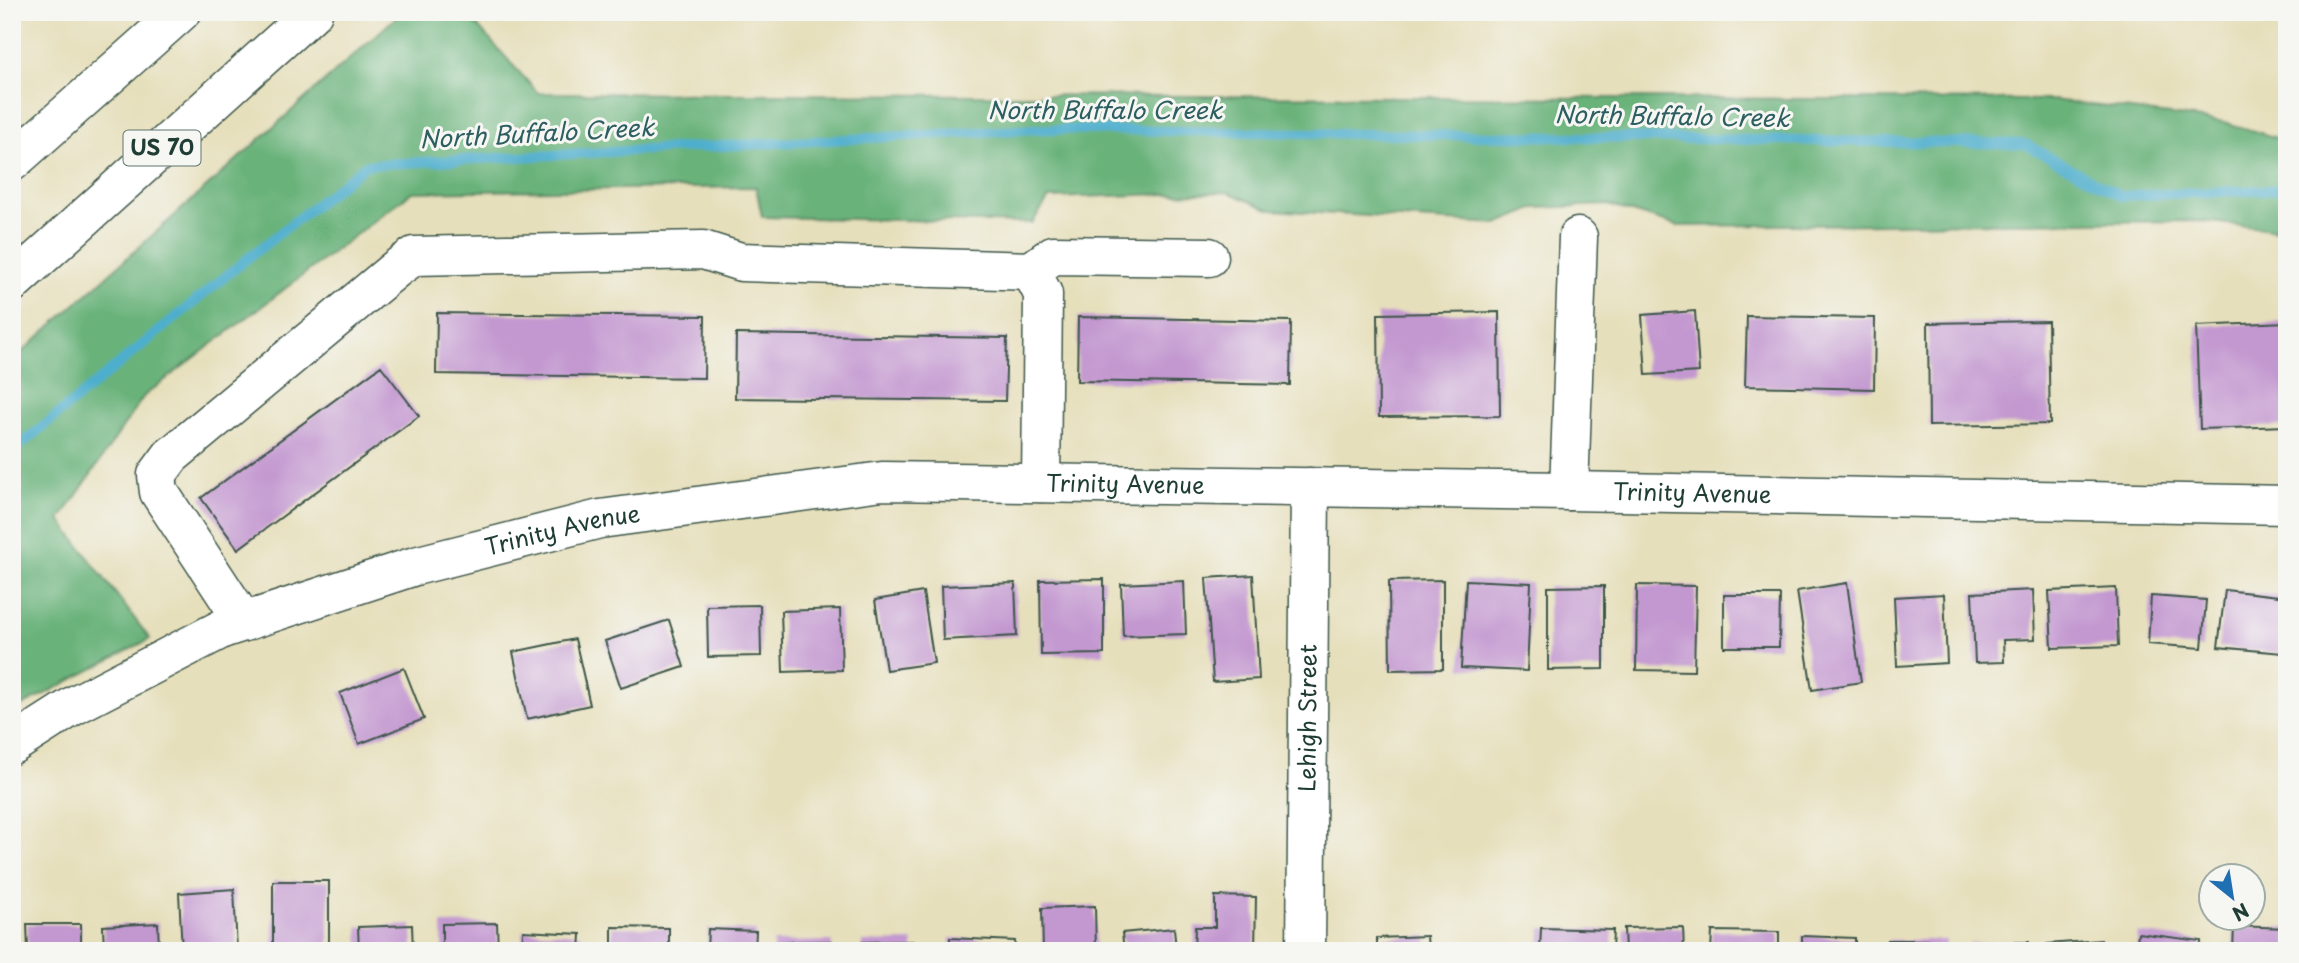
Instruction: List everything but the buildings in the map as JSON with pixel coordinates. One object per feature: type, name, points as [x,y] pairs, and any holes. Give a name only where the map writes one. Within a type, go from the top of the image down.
[{"type":"main road","points":[[12,162],[181,12]]},
{"type":"main road","name":"US 70","points":[[12,284],[313,12]]},
{"type":"main road","points":[[1569,491],[1578,237]]},
{"type":"main road","points":[[244,622],[159,492],[157,475],[171,456],[414,256],[703,250],[741,262],[1031,271],[1053,255],[1209,257]]},
{"type":"main road","points":[[1031,271],[1043,294],[1041,483]]},
{"type":"main road","name":"Trinity Avenue","points":[[12,745],[73,706],[222,629],[415,566],[600,519],[882,481],[2287,505]]},
{"type":"main road","name":"Lehigh Street","points":[[1306,951],[1310,487]]},
{"type":"green space","points":[[402,12],[465,12],[538,93],[2053,100],[2224,122],[2287,141],[2287,231],[2202,221],[1678,226],[1608,205],[1536,208],[1497,224],[1271,210],[1228,192],[1049,198],[1032,223],[762,217],[756,187],[412,192],[144,396],[60,520],[150,639],[12,711],[12,361]]},
{"type":"waterway","name":"North Buffalo Creek","points":[[12,452],[243,262],[366,165],[1037,129],[2025,144],[2121,196],[2287,189]]}]
